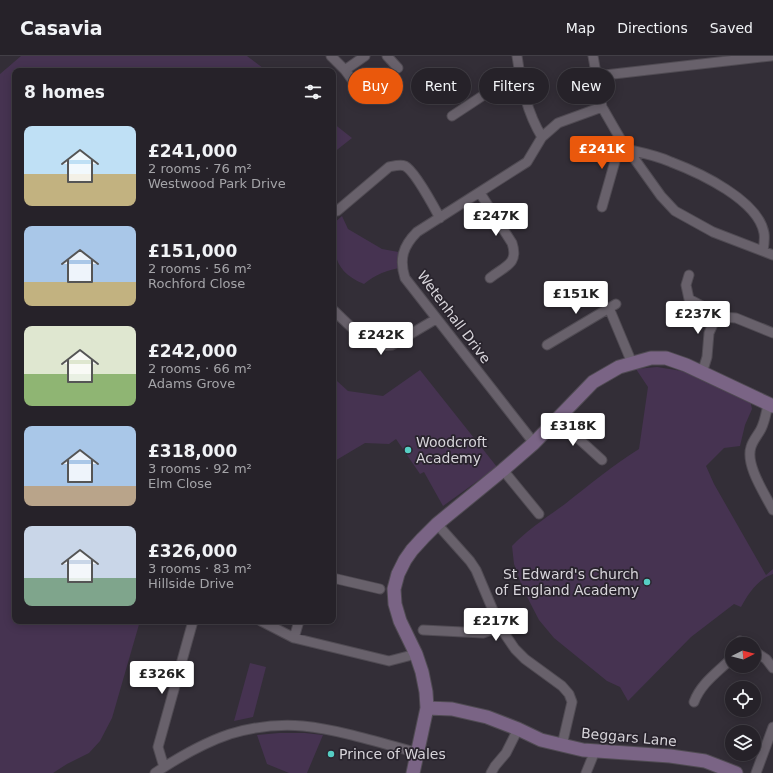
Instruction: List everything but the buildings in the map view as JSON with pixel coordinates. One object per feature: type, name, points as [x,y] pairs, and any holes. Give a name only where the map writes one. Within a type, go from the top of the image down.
[{"type":"street","points":[[331,56],[348,74]]},
{"type":"street","points":[[345,70],[365,56]]},
{"type":"street","points":[[387,56],[398,68]]},
{"type":"street","points":[[517,56],[518,68]]},
{"type":"street","points":[[593,56],[595,68]]},
{"type":"street","points":[[615,74],[771,56]]},
{"type":"street","points":[[452,116],[479,98]]},
{"type":"street","points":[[528,104],[536,129],[542,137]]},
{"type":"street","points":[[602,106],[621,140],[630,150],[661,196],[675,210],[713,232],[773,255]]},
{"type":"street","name":"Wetenhall Drive","points":[[534,443],[405,278],[402,268],[403,255],[410,239],[417,232],[527,162],[542,137],[558,123],[602,106]]},
{"type":"street","points":[[602,207],[621,140]]},
{"type":"street","points":[[630,150],[656,157],[689,169],[711,180],[736,197],[752,211],[760,223],[764,232],[765,240],[763,251]]},
{"type":"street","points":[[337,212],[389,167],[401,165],[406,167],[413,174],[440,218]]},
{"type":"street","points":[[480,193],[512,242],[515,251],[511,262],[490,278]]},
{"type":"street","points":[[689,275],[686,285],[689,299],[723,317],[736,318],[773,333]]},
{"type":"street","points":[[547,345],[612,306],[632,363]]},
{"type":"street","points":[[336,313],[370,342],[386,346],[392,345],[436,319]]},
{"type":"street","points":[[702,373],[707,357],[709,334],[714,322],[723,317]]},
{"type":"street","points":[[413,773],[427,708],[422,672],[416,654],[400,621],[395,604],[394,589],[398,574],[412,550],[437,524],[504,470],[534,443],[558,420],[582,392],[593,382],[619,367],[651,358],[666,358],[770,405],[762,428],[750,449],[750,462],[773,510]]},
{"type":"street","points":[[558,420],[602,460]]},
{"type":"street","points":[[504,470],[539,514]]},
{"type":"street","points":[[437,524],[470,561],[476,570],[500,627],[515,649],[525,659],[562,686],[569,694],[572,702],[562,745]]},
{"type":"street","points":[[336,579],[380,590]]},
{"type":"street","points":[[164,767],[158,747],[192,624]]},
{"type":"street","points":[[267,624],[294,638],[388,661],[416,654]]},
{"type":"street","points":[[294,638],[298,624]]},
{"type":"street","points":[[423,630],[483,633],[500,627]]},
{"type":"street","points":[[761,656],[766,659],[773,668]]},
{"type":"street","points":[[694,702],[704,684],[725,664]]},
{"type":"street","name":"Beggars Lane","points":[[427,708],[452,709],[482,715],[541,740],[583,750],[670,756],[705,761],[736,773]]},
{"type":"street","points":[[154,773],[200,748],[230,734],[274,726],[303,726],[327,730],[418,753]]},
{"type":"street","points":[[756,773],[773,727]]},
{"type":"street","points":[[491,773],[506,753],[518,729]]},
{"type":"street","points":[[586,773],[595,751]]},
{"type":"shaded area","points":[[21,56],[247,56],[263,68],[12,68],[12,624],[139,624],[112,718],[100,741],[89,753],[53,773],[0,773],[0,74]]},
{"type":"shaded area","points":[[336,125],[352,138],[336,151]]},
{"type":"shaded area","points":[[342,216],[348,229],[382,249],[404,253],[402,268],[382,273],[364,284],[346,274],[336,256],[336,221]]},
{"type":"shaded area","name":"St Edward's Church of England Academy","points":[[657,367],[682,371],[750,400],[752,409],[745,425],[740,446],[724,448],[706,466],[714,484],[766,575],[773,569],[773,574],[758,583],[750,592],[741,607],[734,604],[691,637],[628,701],[620,687],[607,681],[554,638],[539,620],[523,589],[514,564],[512,546],[537,524],[610,468],[639,449],[648,387],[636,369]]},
{"type":"shaded area","points":[[420,370],[497,467],[443,506],[424,472],[420,474],[396,439],[389,444],[365,443],[336,460],[336,382],[337,381],[348,391],[383,396]]},
{"type":"shaded area","points":[[250,663],[266,667],[253,717],[234,721]]},
{"type":"shaded area","points":[[279,733],[323,735],[307,773],[289,773],[267,764],[257,735]]},
{"type":"place","name":"Woodcroft Academy","points":[[408,450]]},
{"type":"place","name":"St Edward's Church of England Academy","points":[[647,582]]},
{"type":"place","name":"Prince of Wales","points":[[331,754]]}]
